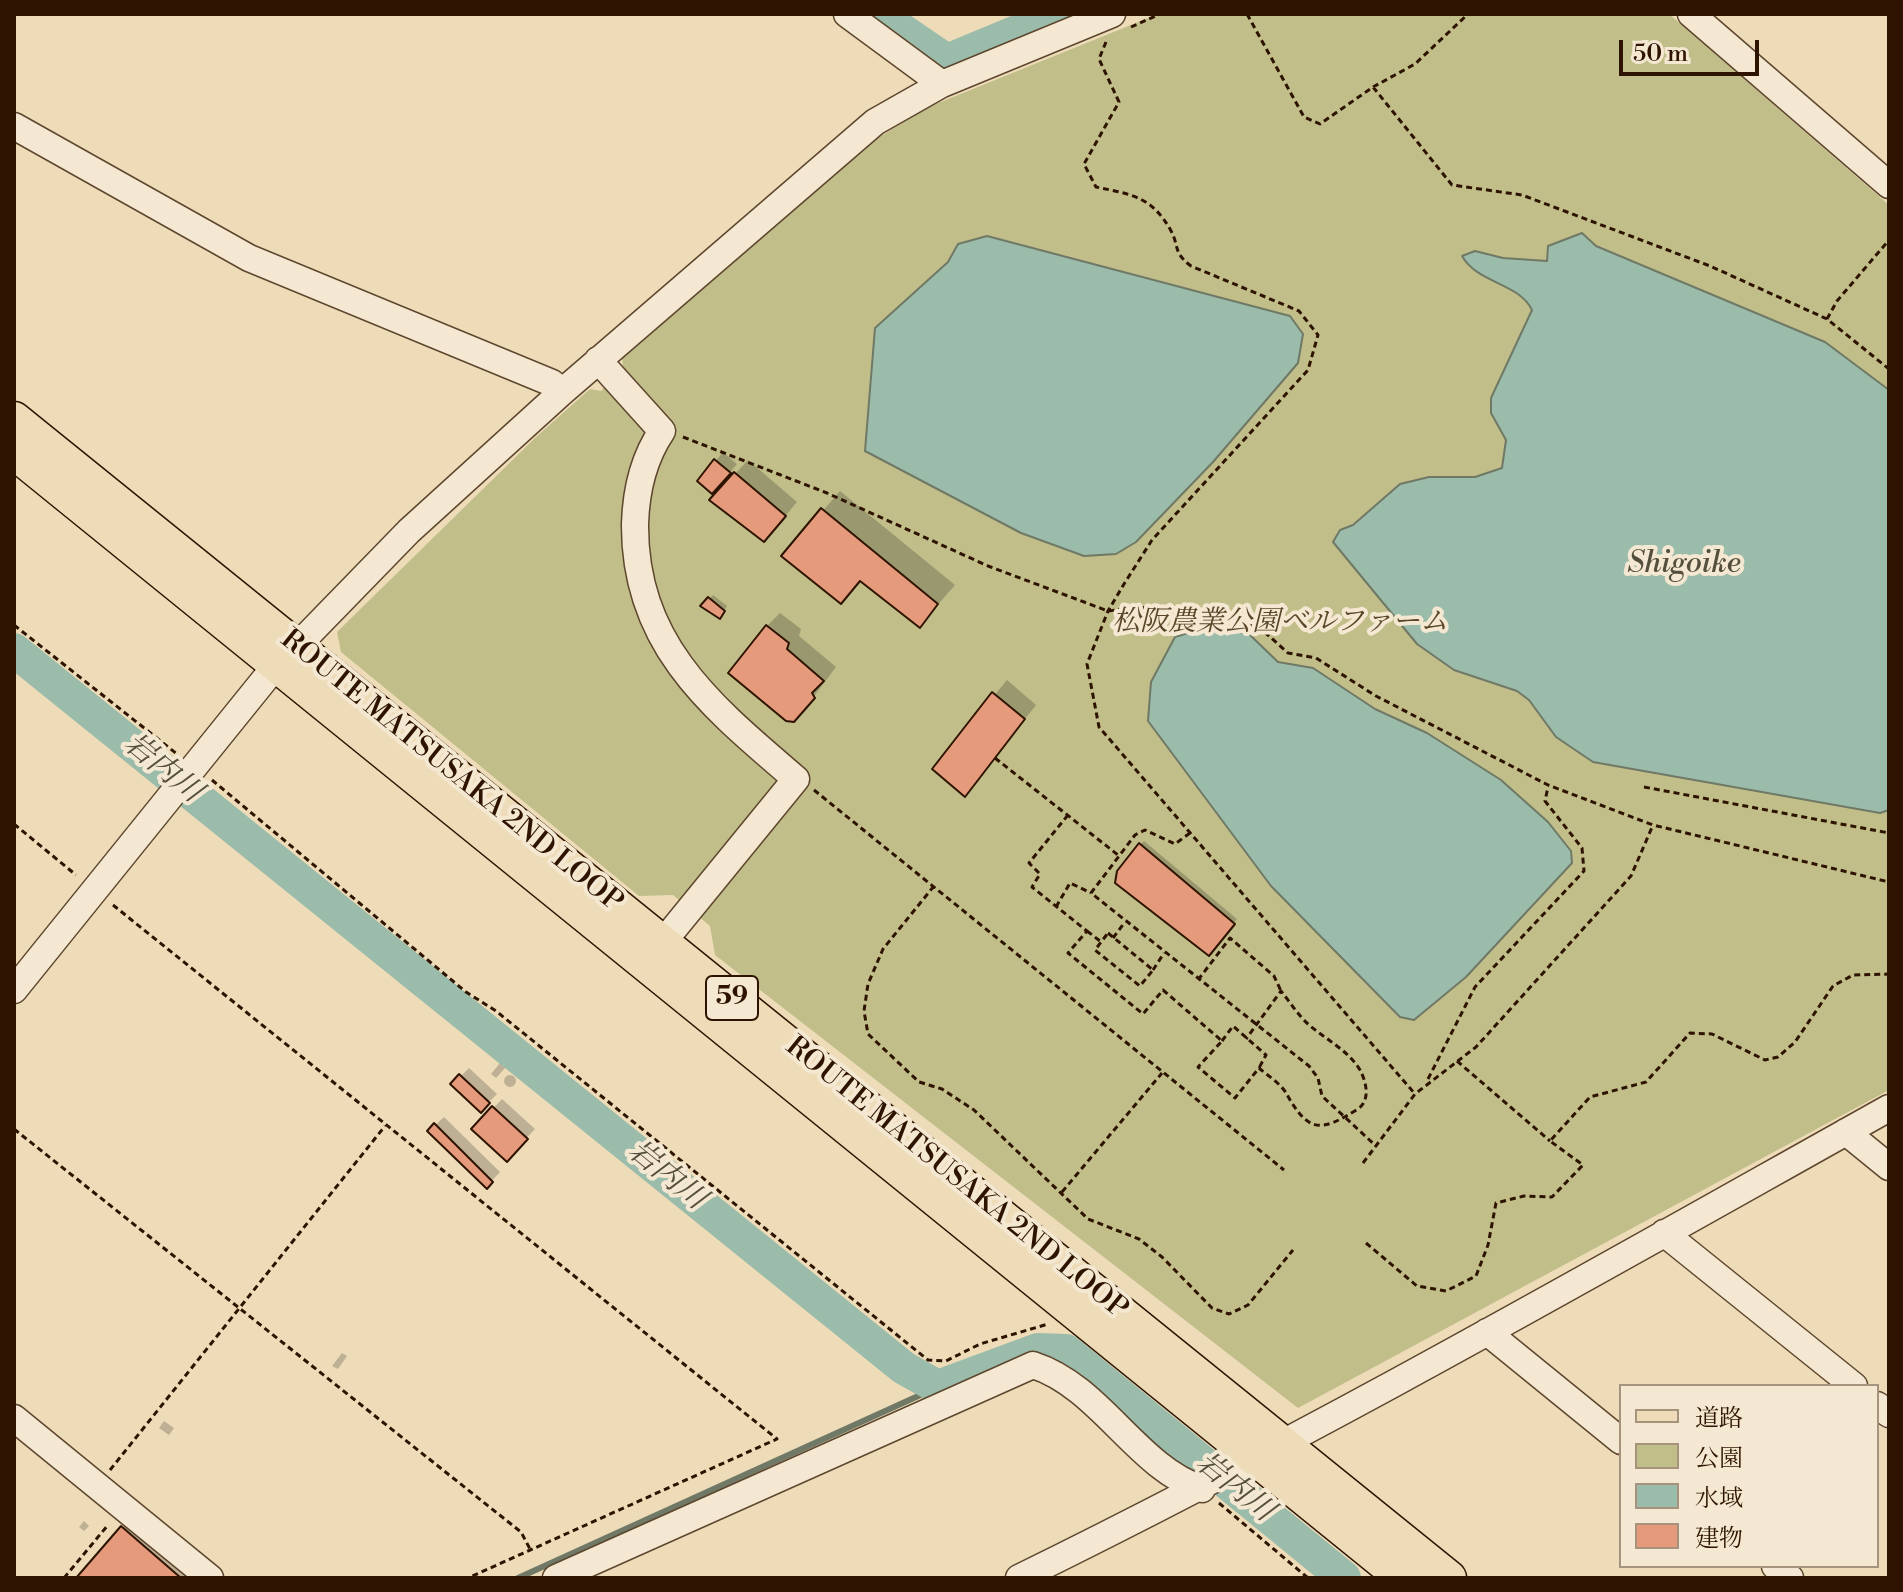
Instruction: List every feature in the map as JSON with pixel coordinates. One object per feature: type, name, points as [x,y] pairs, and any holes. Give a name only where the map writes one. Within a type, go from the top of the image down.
[{"type":"main road","name":"ROUTE MATSUSAKA 2ND LOOP","points":[[14,419],[287,656],[1071,1309],[1259,1457],[1449,1578]]},
{"type":"main road","name":"ROUTE MATSUSAKA 2ND LOOP","points":[[14,452],[663,942],[1403,1578]]},
{"type":"street","points":[[847,14],[942,84]]},
{"type":"street","points":[[1691,14],[1889,185]]},
{"type":"street","points":[[14,990],[168,796],[287,656],[409,531],[598,360],[840,148],[875,122],[942,84],[1113,27]]},
{"type":"street","points":[[14,126],[249,258],[552,383],[562,392]]},
{"type":"street","points":[[598,360],[662,431],[648,451],[635,511],[642,585],[660,636],[677,664],[720,713],[796,779],[663,942]]},
{"type":"street","points":[[1019,1578],[1202,1488],[1889,1108]]},
{"type":"street","points":[[1846,1132],[1889,1167]]},
{"type":"street","points":[[1664,1233],[1852,1384]]},
{"type":"street","points":[[1487,1332],[1619,1439]]},
{"type":"street","points":[[556,1578],[1033,1365],[1059,1373],[1163,1468],[1183,1483],[1202,1488]]},
{"type":"street","points":[[14,1418],[210,1578]]},
{"type":"path","points":[[1160,14],[1113,27],[1099,59],[1119,102],[1084,164],[1096,187],[1142,196],[1171,230],[1177,256],[1191,266],[1299,311],[1318,335],[1308,370],[1152,540],[1108,611],[1087,664],[1099,727],[1415,1094]]},
{"type":"path","points":[[1247,14],[1304,117],[1320,124],[1373,87],[1415,64],[1468,14]]},
{"type":"path","points":[[1373,87],[1452,185],[1522,195],[1710,266],[1827,319],[1889,369]]},
{"type":"path","points":[[1827,319],[1837,301],[1889,240]]},
{"type":"path","points":[[676,435],[827,493],[988,566],[1108,611],[1151,609],[1259,627],[1288,653],[1316,658],[1376,696],[1548,785],[1653,825],[1889,882]]},
{"type":"path","points":[[14,625],[194,766],[466,992],[496,1011],[928,1360],[946,1361],[980,1344],[1037,1328],[1071,1309]]},
{"type":"path","points":[[995,758],[1119,856]]},
{"type":"path","points":[[806,784],[1284,1170]]},
{"type":"path","points":[[1426,1083],[1475,987],[1584,871],[1582,848],[1545,801],[1548,785]]},
{"type":"path","points":[[1644,787],[1889,833]]},
{"type":"path","points":[[1068,815],[1029,863],[1040,874],[1032,887],[1101,941]]},
{"type":"path","points":[[14,824],[777,1439],[468,1578]]},
{"type":"path","points":[[1363,1163],[1415,1094],[1476,1047],[1631,876],[1653,825]]},
{"type":"path","points":[[1091,893],[1135,835],[1145,830],[1175,844],[1190,833]]},
{"type":"path","points":[[1056,907],[1070,883],[1091,893],[1309,1066],[1318,1078],[1322,1096],[1376,1146]]},
{"type":"path","points":[[934,886],[883,949],[868,984],[864,1011],[868,1034],[919,1082],[942,1089],[974,1110],[1088,1219],[1139,1239],[1212,1308],[1229,1314],[1248,1305],[1293,1250]]},
{"type":"path","points":[[1113,938],[1126,921]]},
{"type":"path","points":[[1087,931],[1068,953],[1143,1014],[1163,990],[1222,1041]]},
{"type":"path","points":[[1153,970],[1108,933],[1095,950],[1140,986],[1153,970],[1165,952]]},
{"type":"path","points":[[1198,980],[1230,938],[1274,976],[1281,991],[1306,1023],[1353,1060],[1361,1072],[1367,1092],[1363,1105],[1344,1119],[1334,1125],[1319,1127],[1304,1120],[1289,1101],[1286,1091],[1259,1068]]},
{"type":"path","points":[[1550,1141],[1590,1097],[1646,1082],[1690,1033],[1712,1034],[1765,1060],[1778,1057],[1795,1042],[1833,986],[1853,975],[1889,974]]},
{"type":"path","points":[[1246,1039],[1281,991]]},
{"type":"path","points":[[1233,1026],[1266,1055],[1235,1098],[1198,1067],[1222,1041],[1233,1026]]},
{"type":"path","points":[[1366,1243],[1417,1286],[1446,1291],[1476,1276],[1488,1245],[1496,1203],[1524,1196],[1552,1197],[1583,1165],[1550,1141],[1457,1061]]},
{"type":"path","points":[[1062,1192],[1162,1072]]},
{"type":"path","points":[[98,1486],[386,1125]]},
{"type":"path","points":[[14,1129],[521,1532],[530,1549]]},
{"type":"path","points":[[1202,1488],[1308,1578]]},
{"type":"path","points":[[64,1578],[123,1506]]},
{"type":"green space","name":"松阪農業公園ベルファーム","points":[[1158,14],[1669,14],[1889,205],[1889,1090],[1298,1408],[715,955],[710,926],[673,895],[639,896],[341,652],[337,632],[536,437],[590,389],[601,391],[623,368],[622,355],[862,148],[926,108]]},
{"type":"water","name":"Shigoike","points":[[1582,233],[1596,246],[1825,342],[1889,390],[1889,810],[1880,813],[1593,762],[1556,737],[1529,700],[1517,691],[1454,670],[1417,644],[1333,542],[1340,530],[1353,525],[1400,484],[1429,477],[1475,477],[1502,468],[1506,440],[1491,413],[1491,398],[1532,310],[1517,294],[1478,272],[1462,256],[1475,251],[1503,258],[1547,261],[1548,246]]},
{"type":"water","points":[[987,236],[1290,316],[1303,334],[1298,363],[1213,462],[1136,542],[1116,554],[1084,556],[1021,533],[865,451],[875,328],[948,262],[958,244]]},
{"type":"water","points":[[1211,626],[1249,634],[1278,662],[1313,668],[1375,709],[1427,733],[1501,780],[1548,822],[1571,851],[1572,863],[1466,977],[1414,1020],[1400,1017],[1271,886],[1148,721],[1151,682],[1175,637]]},
{"type":"building","points":[[714,459],[731,473],[712,494],[697,481]]},
{"type":"building","points":[[734,472],[786,516],[764,542],[709,500]]},
{"type":"building","points":[[821,508],[938,604],[920,628],[860,581],[841,604],[781,556]]},
{"type":"building","points":[[708,597],[725,611],[720,619],[700,606]]},
{"type":"building","points":[[766,625],[789,643],[787,649],[824,681],[812,693],[815,698],[794,722],[786,721],[728,673]]},
{"type":"building","points":[[992,692],[1025,719],[965,797],[932,769]]},
{"type":"building","points":[[1139,843],[1235,924],[1209,956],[1115,883],[1117,871]]},
{"type":"building","points":[[459,1074],[490,1103],[481,1113],[450,1084]]},
{"type":"building","points":[[492,1106],[528,1139],[507,1162],[471,1129]]},
{"type":"building","points":[[434,1123],[493,1182],[487,1189],[427,1131]]},
{"type":"building","points":[[121,1526],[181,1578],[76,1578]]},
{"type":"waterway","points":[[878,14],[947,61],[1060,14]]},
{"type":"waterway","name":"岩内川","points":[[14,650],[904,1368],[938,1387],[1038,1350],[1066,1351],[1344,1578]]},
{"type":"waterway","points":[[518,1578],[938,1387]]}]
